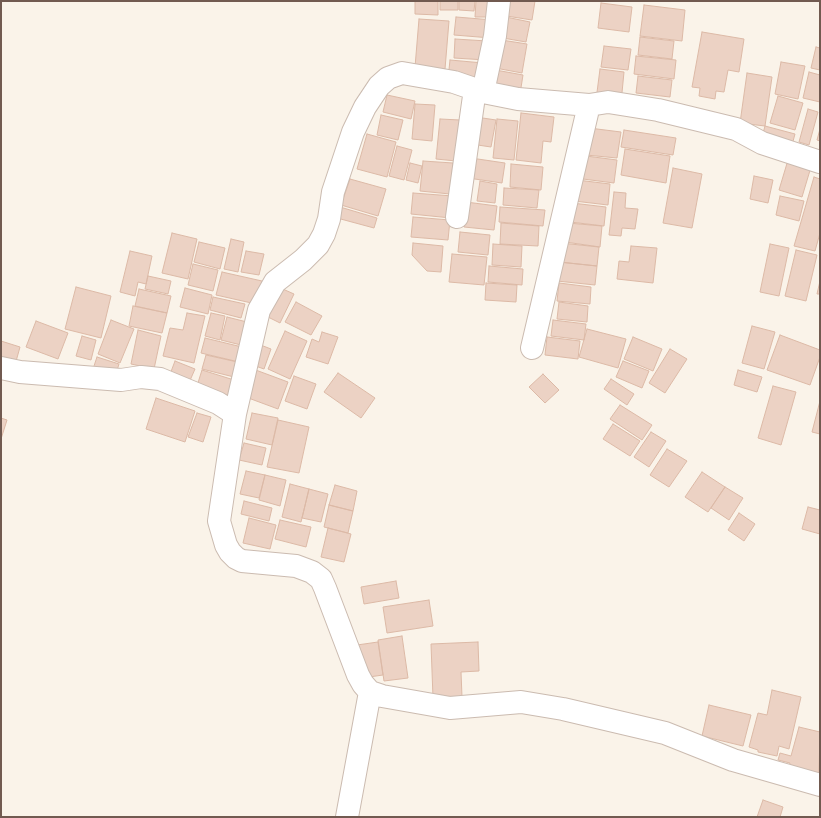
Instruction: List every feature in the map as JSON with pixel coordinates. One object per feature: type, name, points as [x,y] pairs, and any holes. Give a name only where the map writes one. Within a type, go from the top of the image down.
[{"type":"street","points":[[457,217],[479,90],[495,36],[499,1]]},
{"type":"street","points":[[820,162],[762,143],[736,129],[627,104],[608,102],[589,105],[518,100],[454,82],[402,73],[388,78],[379,86],[365,107],[353,132],[333,192],[329,218],[324,234],[318,245],[303,260],[275,282],[259,310],[235,414],[219,521],[226,545],[230,552],[242,561],[296,566],[312,572],[320,579],[325,588],[358,675],[370,692],[382,696],[450,708],[521,702],[563,709],[665,733],[733,760],[820,785]]},
{"type":"street","points":[[532,348],[589,105]]},
{"type":"street","points":[[1,368],[20,372],[121,380],[141,377],[160,379],[218,403],[235,414]]},
{"type":"street","points":[[347,817],[370,692]]},
{"type":"building","points":[[415,1],[438,1],[438,15],[415,14]]},
{"type":"building","points":[[440,1],[458,1],[458,10],[440,10]]},
{"type":"building","points":[[459,1],[475,1],[474,11],[459,10]]},
{"type":"building","points":[[476,1],[492,1],[492,17],[475,17]]},
{"type":"building","points":[[503,1],[535,1],[532,20],[500,15]]},
{"type":"building","points":[[601,3],[632,7],[629,32],[598,28]]},
{"type":"building","points":[[644,5],[685,10],[682,41],[640,36]]},
{"type":"building","points":[[501,16],[530,22],[526,42],[497,37]]},
{"type":"building","points":[[456,17],[493,20],[491,38],[454,35]]},
{"type":"building","points":[[419,19],[449,21],[445,69],[415,67]]},
{"type":"building","points":[[702,32],[744,39],[739,72],[728,70],[724,92],[716,91],[715,99],[699,96],[700,88],[692,87]]},
{"type":"building","points":[[640,37],[674,41],[672,59],[638,55]]},
{"type":"building","points":[[455,39],[487,41],[486,60],[454,58]]},
{"type":"building","points":[[495,39],[527,44],[522,73],[490,67]]},
{"type":"building","points":[[604,46],[631,49],[628,70],[601,67]]},
{"type":"building","points":[[816,47],[820,48],[820,70],[811,68]]},
{"type":"building","points":[[636,56],[676,60],[674,79],[634,74]]},
{"type":"building","points":[[450,60],[483,63],[482,81],[448,79]]},
{"type":"building","points":[[781,62],[805,66],[798,99],[775,94]]},
{"type":"building","points":[[490,69],[523,75],[520,94],[487,89]]},
{"type":"building","points":[[600,69],[624,72],[621,103],[596,100]]},
{"type":"building","points":[[809,72],[820,75],[820,102],[803,98]]},
{"type":"building","points":[[747,73],[772,77],[765,126],[740,123]]},
{"type":"building","points":[[638,76],[672,80],[670,97],[636,93]]},
{"type":"building","points":[[387,95],[415,101],[411,119],[383,112]]},
{"type":"building","points":[[778,96],[803,103],[795,130],[770,123]]},
{"type":"building","points":[[415,104],[435,105],[432,141],[412,139]]},
{"type":"building","points":[[808,109],[818,112],[809,145],[799,142]]},
{"type":"building","points":[[521,113],[554,117],[551,142],[543,141],[541,163],[516,160]]},
{"type":"building","points":[[381,115],[403,120],[398,140],[377,135]]},
{"type":"building","points":[[476,117],[496,120],[491,147],[471,144]]},
{"type":"building","points":[[440,119],[460,120],[456,161],[436,159]]},
{"type":"building","points":[[497,119],[518,121],[514,160],[493,158]]},
{"type":"building","points":[[765,126],[795,134],[792,145],[762,137]]},
{"type":"building","points":[[589,128],[621,132],[617,158],[586,155]]},
{"type":"building","points":[[820,129],[820,141],[817,140]]},
{"type":"building","points":[[624,130],[676,138],[673,155],[621,147]]},
{"type":"building","points":[[367,134],[396,142],[387,177],[357,169]]},
{"type":"building","points":[[397,146],[412,150],[404,180],[389,176]]},
{"type":"building","points":[[625,149],[670,156],[666,183],[621,175]]},
{"type":"building","points":[[586,156],[617,160],[614,183],[583,179]]},
{"type":"building","points":[[471,158],[505,163],[502,183],[468,178]]},
{"type":"building","points":[[788,160],[811,167],[802,197],[779,190]]},
{"type":"building","points":[[423,161],[453,163],[450,194],[420,191]]},
{"type":"building","points":[[410,163],[422,166],[418,183],[406,180]]},
{"type":"building","points":[[511,164],[543,167],[541,190],[510,187]]},
{"type":"building","points":[[673,168],[702,174],[692,228],[663,223]]},
{"type":"building","points":[[754,176],[773,180],[768,203],[750,199]]},
{"type":"building","points":[[814,177],[820,179],[820,233],[815,251],[794,246]]},
{"type":"building","points":[[350,179],[386,189],[378,216],[341,205]]},
{"type":"building","points":[[577,180],[610,184],[608,205],[574,201]]},
{"type":"building","points":[[480,181],[497,184],[495,203],[477,201]]},
{"type":"building","points":[[504,188],[539,190],[537,208],[503,205]]},
{"type":"building","points":[[614,192],[626,193],[625,208],[638,209],[635,229],[622,228],[621,236],[609,235]]},
{"type":"building","points":[[413,193],[453,196],[451,218],[411,214]]},
{"type":"building","points":[[780,196],[804,201],[799,221],[776,215]]},
{"type":"building","points":[[466,202],[497,206],[494,230],[464,227]]},
{"type":"building","points":[[572,203],[606,207],[604,226],[570,222]]},
{"type":"building","points":[[340,207],[377,218],[374,228],[337,218]]},
{"type":"building","points":[[500,207],[545,210],[543,226],[499,222]]},
{"type":"building","points":[[413,217],[450,220],[448,240],[411,237]]},
{"type":"building","points":[[501,223],[539,226],[538,246],[500,244]]},
{"type":"building","points":[[568,223],[602,226],[600,247],[565,242]]},
{"type":"building","points":[[460,232],[490,235],[488,255],[458,252]]},
{"type":"building","points":[[172,233],[197,239],[188,279],[162,273]]},
{"type":"building","points":[[231,239],[244,242],[238,272],[224,269]]},
{"type":"building","points":[[199,242],[225,248],[220,269],[194,262]]},
{"type":"building","points":[[413,243],[443,246],[441,272],[427,271],[412,255]]},
{"type":"building","points":[[561,243],[599,247],[597,266],[559,262]]},
{"type":"building","points":[[493,244],[522,246],[521,267],[492,265]]},
{"type":"building","points":[[770,244],[789,248],[779,296],[760,292]]},
{"type":"building","points":[[631,246],[657,248],[653,283],[617,279],[619,261],[629,262]]},
{"type":"building","points":[[796,250],[817,255],[806,301],[785,296]]},
{"type":"building","points":[[130,251],[152,256],[146,284],[138,282],[135,296],[120,292]]},
{"type":"building","points":[[246,251],[264,254],[259,275],[241,272]]},
{"type":"building","points":[[452,254],[487,257],[484,285],[449,282]]},
{"type":"building","points":[[559,262],[597,266],[595,285],[557,281]]},
{"type":"building","points":[[193,264],[218,270],[213,291],[188,285]]},
{"type":"building","points":[[489,266],[523,269],[522,285],[488,282]]},
{"type":"building","points":[[222,272],[262,281],[256,304],[216,295]]},
{"type":"building","points":[[148,276],[171,281],[168,294],[145,289]]},
{"type":"building","points":[[820,281],[820,294],[817,294]]},
{"type":"building","points":[[486,283],[517,285],[516,302],[485,300]]},
{"type":"building","points":[[559,283],[591,287],[590,304],[557,301]]},
{"type":"building","points":[[276,286],[294,294],[280,323],[262,314]]},
{"type":"building","points":[[76,287],[111,296],[101,338],[65,329]]},
{"type":"building","points":[[185,288],[212,295],[208,314],[180,307]]},
{"type":"building","points":[[139,289],[171,296],[167,313],[135,306]]},
{"type":"building","points":[[213,297],[245,304],[241,318],[210,310]]},
{"type":"building","points":[[296,302],[322,316],[311,335],[285,322]]},
{"type":"building","points":[[559,302],[588,306],[587,322],[557,319]]},
{"type":"building","points":[[133,306],[167,313],[162,333],[129,326]]},
{"type":"building","points":[[187,313],[205,316],[194,363],[163,356],[170,328],[183,330]]},
{"type":"building","points":[[211,313],[225,316],[220,340],[205,336]]},
{"type":"building","points":[[227,317],[247,322],[241,345],[221,340]]},
{"type":"building","points":[[111,320],[134,329],[120,363],[98,354]]},
{"type":"building","points":[[553,320],[586,324],[584,340],[551,336]]},
{"type":"building","points":[[36,321],[68,333],[58,359],[26,347]]},
{"type":"building","points":[[752,326],[775,332],[764,369],[742,363]]},
{"type":"building","points":[[587,329],[626,339],[618,368],[579,357]]},
{"type":"building","points":[[138,330],[161,336],[154,369],[131,364]]},
{"type":"building","points":[[285,331],[307,341],[290,379],[268,369]]},
{"type":"building","points":[[322,332],[338,337],[328,364],[306,357],[312,339],[319,342]]},
{"type":"building","points":[[780,335],[820,350],[820,357],[810,385],[767,370]]},
{"type":"building","points":[[82,336],[96,340],[91,360],[76,356]]},
{"type":"building","points":[[547,337],[580,341],[578,359],[545,355]]},
{"type":"building","points":[[633,337],[662,349],[653,371],[624,359]]},
{"type":"building","points":[[205,338],[242,347],[239,362],[201,353]]},
{"type":"building","points":[[1,341],[20,347],[15,365],[1,361]]},
{"type":"building","points":[[258,344],[271,349],[264,369],[250,364]]},
{"type":"building","points":[[670,349],[687,359],[665,393],[649,383]]},
{"type":"building","points":[[206,355],[242,363],[238,378],[202,369]]},
{"type":"building","points":[[97,357],[119,364],[115,377],[93,369]]},
{"type":"building","points":[[175,361],[195,369],[188,385],[169,377]]},
{"type":"building","points":[[623,361],[649,371],[642,388],[616,377]]},
{"type":"building","points":[[253,369],[288,382],[278,409],[243,396]]},
{"type":"building","points":[[202,370],[234,380],[229,396],[197,386]]},
{"type":"building","points":[[738,370],[762,377],[757,392],[734,385]]},
{"type":"building","points":[[338,373],[375,398],[361,418],[324,392]]},
{"type":"building","points":[[543,374],[559,390],[545,403],[529,387]]},
{"type":"building","points":[[294,376],[316,384],[307,409],[285,401]]},
{"type":"building","points":[[611,379],[634,394],[627,405],[604,389]]},
{"type":"building","points":[[773,386],[796,392],[781,445],[758,438]]},
{"type":"building","points":[[156,398],[195,411],[185,442],[146,429]]},
{"type":"building","points":[[820,401],[820,434],[812,432]]},
{"type":"building","points":[[620,405],[652,425],[642,440],[610,419]]},
{"type":"building","points":[[197,413],[211,417],[203,442],[188,437]]},
{"type":"building","points":[[252,413],[278,418],[272,445],[246,439]]},
{"type":"building","points":[[1,418],[7,420],[1,439]]},
{"type":"building","points":[[278,420],[309,427],[299,473],[267,467]]},
{"type":"building","points":[[613,424],[640,441],[630,456],[603,439]]},
{"type":"building","points":[[651,432],[666,441],[649,467],[634,457]]},
{"type":"building","points":[[244,443],[266,448],[262,465],[239,460]]},
{"type":"building","points":[[667,449],[687,461],[669,487],[650,475]]},
{"type":"building","points":[[246,471],[265,475],[259,498],[240,494]]},
{"type":"building","points":[[702,472],[725,487],[708,512],[685,497]]},
{"type":"building","points":[[265,475],[286,480],[280,506],[259,500]]},
{"type":"building","points":[[290,484],[309,489],[301,522],[282,517]]},
{"type":"building","points":[[335,485],[357,491],[353,511],[329,505]]},
{"type":"building","points":[[725,487],[743,498],[729,520],[711,508]]},
{"type":"building","points":[[309,489],[328,494],[321,522],[302,518]]},
{"type":"building","points":[[244,501],[272,508],[269,521],[241,514]]},
{"type":"building","points":[[329,505],[353,511],[348,533],[324,527]]},
{"type":"building","points":[[808,507],[820,510],[820,534],[802,529]]},
{"type":"building","points":[[739,513],[755,524],[744,541],[728,530]]},
{"type":"building","points":[[249,518],[276,525],[270,549],[243,543]]},
{"type":"building","points":[[280,520],[311,527],[306,547],[275,539]]},
{"type":"building","points":[[328,528],[351,534],[344,562],[321,557]]},
{"type":"building","points":[[396,581],[399,598],[364,604],[361,587]]},
{"type":"building","points":[[429,600],[433,626],[387,633],[383,607]]},
{"type":"building","points":[[402,636],[408,678],[384,681],[378,640]]},
{"type":"building","points":[[378,642],[383,675],[362,678],[357,645]]},
{"type":"building","points":[[478,642],[479,671],[461,672],[462,697],[433,698],[431,644]]},
{"type":"building","points":[[772,690],[801,697],[789,749],[779,746],[777,756],[758,752],[758,750],[749,747],[758,713],[767,715]]},
{"type":"building","points":[[709,705],[751,715],[743,746],[702,736]]},
{"type":"building","points":[[799,727],[820,732],[819,774],[789,766],[790,763],[778,760],[780,753],[791,756]]},
{"type":"building","points":[[763,800],[783,807],[780,817],[757,817]]}]
